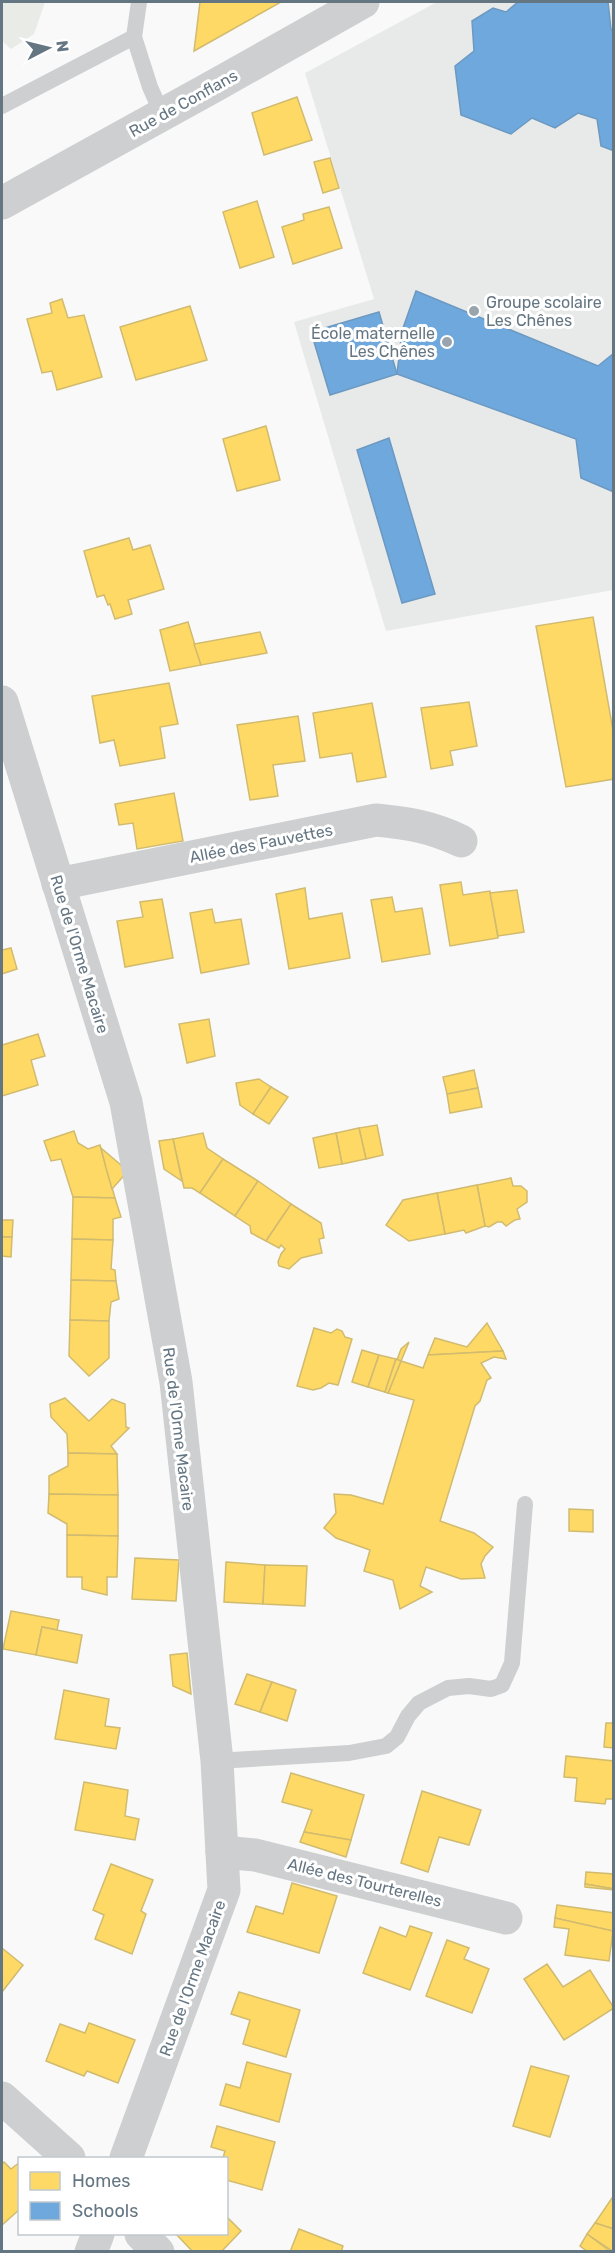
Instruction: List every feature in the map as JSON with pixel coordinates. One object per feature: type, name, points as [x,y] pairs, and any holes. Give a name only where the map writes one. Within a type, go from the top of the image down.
[{"type":"street","name":"Rue de Conflans","points":[[2,203],[363,2]]},
{"type":"street","name":"Rue de l'Orme Macaire","points":[[2,702],[126,1102],[176,1382],[217,1761],[224,1890],[126,2157]]},
{"type":"street","name":"Allée des Fauvettes","points":[[58,884],[376,820],[436,829],[461,841]]},
{"type":"street","name":"Allée des Tourterelles","points":[[222,1852],[255,1855],[506,1918]]},
{"type":"street","points":[[2,2098],[68,2157]]},
{"type":"street","points":[[91,2252],[98,2235]]},
{"type":"street","points":[[142,2235],[158,2252]]},
{"type":"lane","points":[[139,2],[134,37],[150,87],[162,114]]},
{"type":"lane","points":[[2,106],[134,37]]},
{"type":"lane","points":[[217,1761],[348,1753],[386,1746],[397,1737],[408,1716],[419,1703],[448,1688],[470,1686],[490,1689],[502,1685],[512,1663],[525,1504]]},
{"type":"shaded area","points":[[2,2],[45,2],[34,34],[11,49],[2,41]]},
{"type":"shaded area","name":"Groupe scolaire Les Chênes","points":[[437,2],[613,2],[613,590],[386,631],[294,322],[374,299],[305,73]]},
{"type":"building: Homes","points":[[200,2],[281,2],[194,51]]},
{"type":"building: Homes","points":[[297,97],[312,140],[264,155],[252,113]]},
{"type":"building: Homes","points":[[330,158],[339,188],[323,193],[314,162]]},
{"type":"building: Homes","points":[[257,201],[274,257],[240,268],[223,212]]},
{"type":"building: Homes","points":[[329,207],[342,248],[293,264],[282,227],[304,220],[303,214]]},
{"type":"building: Homes","points":[[62,299],[68,318],[84,315],[102,377],[57,390],[52,371],[42,373],[27,319],[52,313],[50,303]]},
{"type":"building: Homes","points":[[190,306],[207,360],[136,380],[120,327]]},
{"type":"building: Homes","points":[[266,426],[280,480],[237,491],[223,439]]},
{"type":"building: Homes","points":[[129,538],[133,550],[150,545],[164,589],[128,600],[132,614],[115,619],[104,595],[97,597],[84,551]]},
{"type":"building: Homes","points":[[593,617],[614,736],[614,779],[566,787],[536,626]]},
{"type":"building: Homes","points":[[188,622],[201,665],[170,671],[160,630]]},
{"type":"building: Homes","points":[[260,632],[267,653],[201,665],[194,644]]},
{"type":"building: Homes","points":[[169,683],[178,724],[160,727],[165,758],[120,766],[114,740],[100,743],[92,696]]},
{"type":"building: Homes","points":[[469,702],[477,746],[450,751],[453,765],[431,769],[421,708]]},
{"type":"building: Homes","points":[[372,703],[386,777],[357,782],[352,753],[320,758],[313,713]]},
{"type":"building: Homes","points":[[298,716],[305,761],[273,765],[278,796],[250,800],[237,725]]},
{"type":"building: Homes","points":[[174,793],[183,841],[137,849],[133,823],[119,825],[115,804]]},
{"type":"building: Homes","points":[[461,882],[463,895],[490,891],[498,938],[450,946],[440,885]]},
{"type":"building: Homes","points":[[305,888],[309,919],[342,913],[350,958],[289,969],[276,894]]},
{"type":"building: Homes","points":[[517,890],[524,932],[498,936],[490,893]]},
{"type":"building: Homes","points":[[392,897],[395,912],[422,908],[430,954],[382,962],[371,900]]},
{"type":"building: Homes","points":[[162,899],[173,958],[125,967],[117,921],[143,917],[140,902]]},
{"type":"building: Homes","points":[[212,909],[215,923],[241,919],[249,964],[201,973],[190,913]]},
{"type":"building: Homes","points":[[11,948],[17,969],[2,974],[2,950]]},
{"type":"building: Homes","points":[[209,1019],[215,1056],[187,1063],[179,1024]]},
{"type":"building: Homes","points":[[38,1034],[45,1056],[31,1060],[38,1085],[2,1096],[2,1045]]},
{"type":"building: Homes","points":[[474,1070],[478,1088],[447,1094],[443,1077]]},
{"type":"building: Homes","points":[[259,1079],[271,1087],[253,1114],[240,1105],[236,1083]]},
{"type":"building: Homes","points":[[271,1087],[288,1097],[269,1124],[253,1114]]},
{"type":"building: Homes","points":[[478,1088],[482,1107],[450,1113],[447,1094]]},
{"type":"building: Homes","points":[[377,1125],[383,1155],[366,1159],[359,1128]]},
{"type":"building: Homes","points":[[359,1128],[366,1159],[342,1164],[336,1133]]},
{"type":"building: Homes","points":[[74,1131],[78,1143],[88,1149],[100,1145],[115,1198],[73,1197],[61,1159],[51,1161],[44,1141]]},
{"type":"building: Homes","points":[[203,1133],[207,1148],[223,1159],[200,1193],[192,1188],[184,1188],[173,1139]]},
{"type":"building: Homes","points":[[336,1133],[342,1164],[319,1168],[313,1138]]},
{"type":"building: Homes","points":[[173,1139],[182,1181],[164,1169],[159,1141]]},
{"type":"building: Homes","points":[[101,1148],[128,1171],[112,1189],[106,1168]]},
{"type":"building: Homes","points":[[223,1159],[258,1181],[235,1216],[200,1193]]},
{"type":"building: Homes","points":[[511,1178],[513,1186],[521,1186],[527,1191],[527,1202],[517,1209],[520,1219],[506,1226],[502,1222],[497,1222],[489,1227],[485,1226],[477,1185]]},
{"type":"building: Homes","points":[[258,1181],[291,1204],[266,1241],[251,1233],[250,1226],[235,1216]]},
{"type":"building: Homes","points":[[477,1185],[485,1226],[466,1233],[464,1230],[445,1234],[437,1193]]},
{"type":"building: Homes","points":[[437,1193],[445,1234],[409,1241],[386,1225],[403,1200]]},
{"type":"building: Homes","points":[[73,1197],[115,1198],[121,1217],[113,1219],[113,1240],[72,1239]]},
{"type":"building: Homes","points":[[291,1204],[321,1223],[324,1238],[319,1239],[322,1253],[301,1258],[289,1269],[279,1266],[278,1262],[285,1249],[281,1245],[279,1248],[266,1241]]},
{"type":"building: Homes","points":[[2,1220],[13,1220],[12,1237],[2,1237]]},
{"type":"building: Homes","points":[[2,1237],[12,1237],[11,1257],[2,1256]]},
{"type":"building: Homes","points":[[72,1239],[113,1240],[111,1269],[115,1270],[116,1281],[71,1280]]},
{"type":"building: Homes","points":[[71,1280],[116,1281],[119,1299],[111,1302],[109,1321],[70,1320]]},
{"type":"building: Homes","points":[[70,1320],[109,1321],[109,1358],[89,1376],[69,1356]]},
{"type":"building: Homes","points":[[487,1323],[503,1351],[428,1355],[435,1338],[467,1347]]},
{"type":"building: Homes","points":[[314,1328],[331,1333],[337,1329],[342,1331],[345,1337],[352,1339],[338,1385],[329,1383],[313,1390],[297,1386]]},
{"type":"building: Homes","points":[[409,1342],[401,1361],[397,1360],[401,1349]]},
{"type":"building: Homes","points":[[362,1350],[379,1355],[368,1387],[352,1382]]},
{"type":"building: Homes","points":[[503,1351],[506,1359],[494,1357],[481,1363],[491,1378],[487,1380],[480,1401],[475,1406],[440,1521],[474,1533],[493,1547],[481,1564],[485,1578],[461,1579],[426,1567],[420,1586],[432,1592],[400,1609],[393,1580],[364,1571],[370,1550],[336,1538],[324,1528],[336,1513],[334,1494],[351,1495],[383,1504],[414,1400],[388,1393],[401,1361],[423,1368],[428,1355]]},
{"type":"building: Homes","points":[[379,1355],[396,1359],[385,1392],[368,1387]]},
{"type":"building: Homes","points":[[396,1359],[401,1361],[388,1393],[385,1392]]},
{"type":"building: Homes","points":[[65,1398],[89,1421],[112,1399],[125,1404],[126,1427],[129,1428],[111,1446],[117,1454],[68,1453],[67,1434],[51,1417],[50,1404]]},
{"type":"building: Homes","points":[[68,1453],[117,1454],[118,1495],[49,1494],[49,1476],[68,1466]]},
{"type":"building: Homes","points":[[49,1494],[118,1495],[118,1536],[67,1535],[67,1524],[48,1513]]},
{"type":"building: Homes","points":[[569,1509],[593,1510],[593,1532],[569,1531]]},
{"type":"building: Homes","points":[[67,1535],[118,1536],[117,1577],[107,1577],[107,1595],[82,1589],[82,1577],[67,1577]]},
{"type":"building: Homes","points":[[135,1558],[179,1560],[176,1601],[132,1599]]},
{"type":"building: Homes","points":[[226,1562],[265,1565],[263,1604],[224,1602]]},
{"type":"building: Homes","points":[[265,1565],[307,1566],[305,1606],[263,1604]]},
{"type":"building: Homes","points":[[11,1611],[59,1620],[57,1630],[42,1627],[36,1655],[3,1649]]},
{"type":"building: Homes","points":[[42,1627],[82,1635],[77,1663],[36,1655]]},
{"type":"building: Homes","points":[[187,1653],[191,1694],[173,1686],[170,1655]]},
{"type":"building: Homes","points":[[247,1674],[272,1682],[260,1712],[235,1704]]},
{"type":"building: Homes","points":[[272,1682],[296,1690],[287,1721],[260,1712]]},
{"type":"building: Homes","points":[[64,1690],[109,1699],[105,1726],[120,1728],[116,1749],[55,1739]]},
{"type":"building: Homes","points":[[606,1723],[614,1723],[614,1748],[604,1747]]},
{"type":"building: Homes","points":[[566,1756],[614,1761],[614,1799],[606,1799],[605,1804],[575,1801],[577,1778],[564,1777]]},
{"type":"building: Homes","points":[[291,1773],[364,1795],[351,1840],[304,1832],[312,1810],[282,1802]]},
{"type":"building: Homes","points":[[84,1782],[128,1790],[125,1816],[139,1819],[135,1840],[75,1830]]},
{"type":"building: Homes","points":[[422,1791],[481,1810],[469,1845],[439,1837],[428,1872],[401,1863]]},
{"type":"building: Homes","points":[[304,1832],[351,1840],[346,1857],[300,1842]]},
{"type":"building: Homes","points":[[111,1864],[153,1880],[141,1911],[146,1914],[132,1954],[95,1939],[104,1915],[93,1910]]},
{"type":"building: Homes","points":[[586,1872],[614,1874],[614,1889],[585,1884]]},
{"type":"building: Homes","points":[[292,1883],[337,1896],[319,1953],[247,1932],[256,1906],[283,1914]]},
{"type":"building: Homes","points":[[585,1884],[614,1889],[614,1890],[585,1887]]},
{"type":"building: Homes","points":[[557,1905],[614,1913],[613,1931],[555,1918]]},
{"type":"building: Homes","points":[[555,1918],[613,1931],[609,1961],[565,1955],[569,1929],[554,1927]]},
{"type":"building: Homes","points":[[410,1926],[432,1933],[410,1990],[363,1973],[380,1927],[406,1937]]},
{"type":"building: Homes","points":[[447,1940],[469,1948],[464,1959],[489,1969],[472,2013],[426,1996]]},
{"type":"building: Homes","points":[[2,1948],[23,1965],[2,1992]]},
{"type":"building: Homes","points":[[547,1964],[563,1987],[590,1970],[614,2008],[564,2040],[524,1979]]},
{"type":"building: Homes","points":[[239,1992],[300,2010],[286,2057],[243,2044],[250,2020],[231,2014]]},
{"type":"building: Homes","points":[[89,2023],[135,2040],[118,2083],[87,2071],[84,2076],[46,2061],[60,2024],[85,2033]]},
{"type":"building: Homes","points":[[247,2062],[291,2074],[279,2122],[220,2105],[226,2084],[240,2088]]},
{"type":"building: Homes","points":[[531,2066],[569,2076],[550,2137],[513,2126]]},
{"type":"building: Homes","points":[[217,2126],[275,2142],[262,2190],[228,2181],[228,2157],[223,2157],[225,2151],[211,2147]]},
{"type":"building: Homes","points":[[4,2162],[11,2169],[18,2164],[18,2211],[2,2225],[2,2164]]},
{"type":"building: Homes","points":[[612,2198],[614,2199],[614,2229],[595,2223]]},
{"type":"building: Homes","points":[[228,2218],[241,2231],[221,2252],[193,2252],[177,2235],[228,2235]]},
{"type":"building: Homes","points":[[595,2223],[614,2229],[614,2252],[587,2234]]},
{"type":"building: Homes","points":[[299,2229],[343,2246],[341,2252],[290,2252]]},
{"type":"building: Homes","points":[[587,2234],[611,2252],[588,2252],[580,2246]]},
{"type":"building: Schools","points":[[518,2],[608,2],[611,29],[614,31],[614,151],[601,146],[597,119],[578,113],[555,128],[532,118],[511,134],[461,115],[455,66],[474,51],[472,21],[493,8],[506,12]]},
{"type":"building: Schools","points":[[416,291],[598,366],[614,353],[614,492],[581,478],[576,439],[397,374],[402,331]]},
{"type":"building: Schools","points":[[379,312],[397,374],[330,395],[311,332]]},
{"type":"building: Schools","points":[[389,438],[435,594],[402,603],[357,450]]},
{"type":"place","name":"Groupe scolaire Les Chênes","points":[[474,311]]},
{"type":"place","name":"École maternelle Les Chênes","points":[[447,342]]}]
